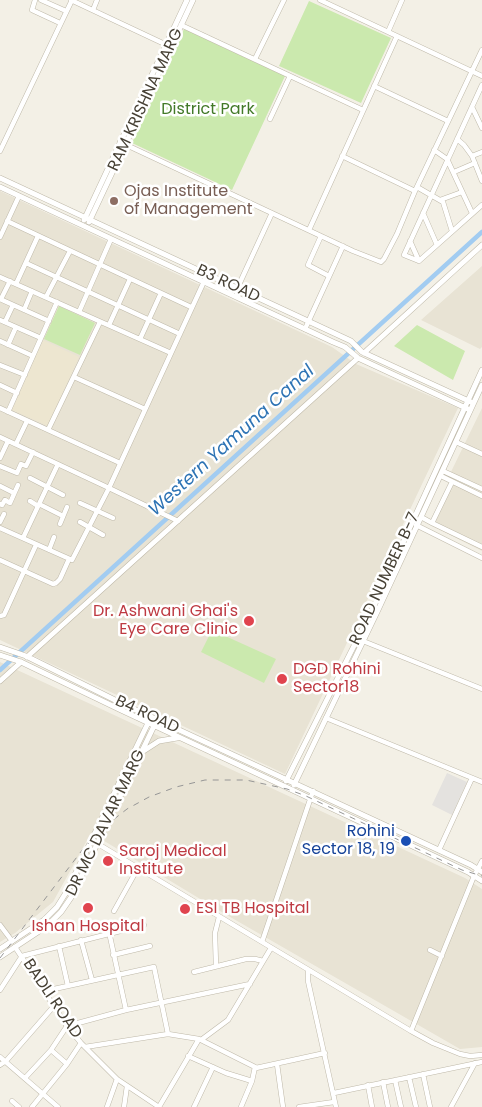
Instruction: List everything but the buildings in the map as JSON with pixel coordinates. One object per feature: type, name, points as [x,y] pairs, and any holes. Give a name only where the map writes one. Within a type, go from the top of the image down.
[{"type":"street","points":[[35,0],[32,10],[60,23]]},
{"type":"street","points":[[41,0],[66,11]]},
{"type":"street","points":[[0,151],[71,0],[168,46]]},
{"type":"street","points":[[92,10],[97,0]]},
{"type":"street","name":"RAM KRISHNA MARG","points":[[84,226],[168,46],[187,0]]},
{"type":"street","name":"RAM KRISHNA MARG","points":[[168,46],[193,0]]},
{"type":"street","points":[[256,59],[284,0]]},
{"type":"street","points":[[320,0],[482,76]]},
{"type":"street","points":[[388,32],[402,0]]},
{"type":"street","points":[[181,25],[363,110]]},
{"type":"street","points":[[309,230],[397,36]]},
{"type":"street","points":[[123,143],[321,236],[382,262],[397,234],[434,150],[482,50]]},
{"type":"street","points":[[270,119],[290,76]]},
{"type":"street","points":[[419,261],[404,255],[482,85]]},
{"type":"street","points":[[374,86],[448,121]]},
{"type":"street","points":[[472,107],[482,128]]},
{"type":"street","points":[[457,139],[472,156],[482,181]]},
{"type":"street","points":[[434,150],[447,159],[472,214]]},
{"type":"street","points":[[472,156],[482,152]]},
{"type":"street","points":[[342,156],[440,200],[444,205],[452,231]]},
{"type":"street","points":[[454,172],[475,163]]},
{"type":"street","name":"B3 ROAD","points":[[0,178],[351,341],[363,353]]},
{"type":"street","name":"B3 ROAD","points":[[0,187],[345,346],[357,358]]},
{"type":"street","points":[[440,200],[462,192]]},
{"type":"street","points":[[0,237],[19,196]]},
{"type":"street","points":[[419,261],[482,205]]},
{"type":"street","points":[[423,212],[437,245]]},
{"type":"street","points":[[237,289],[272,213]]},
{"type":"street","points":[[7,222],[192,308]]},
{"type":"street","points":[[16,284],[38,236]]},
{"type":"street","points":[[321,236],[308,265],[330,276]]},
{"type":"street","points":[[79,312],[112,239]]},
{"type":"street","points":[[410,241],[419,261]]},
{"type":"street","points":[[471,401],[363,353],[482,245]]},
{"type":"street","points":[[305,329],[343,246]]},
{"type":"street","points":[[46,298],[70,251]]},
{"type":"street","points":[[26,263],[180,334]]},
{"type":"street","points":[[0,528],[69,559],[74,559],[109,488],[206,275]]},
{"type":"street","points":[[0,277],[171,353]]},
{"type":"street","points":[[109,325],[130,279]]},
{"type":"street","points":[[10,281],[0,299],[49,321]]},
{"type":"street","points":[[24,310],[32,291]]},
{"type":"street","points":[[140,339],[160,293]]},
{"type":"street","points":[[8,412],[57,302]]},
{"type":"street","points":[[13,305],[2,321],[41,338]]},
{"type":"street","points":[[48,430],[100,322]]},
{"type":"street","points":[[8,345],[16,327]]},
{"type":"street","points":[[0,341],[33,356]]},
{"type":"street","points":[[26,657],[357,358],[467,408]]},
{"type":"street","points":[[0,364],[24,375]]},
{"type":"street","name":"ROAD NUMBER B-7","points":[[471,401],[482,370]]},
{"type":"street","points":[[74,376],[145,408]]},
{"type":"street","points":[[0,385],[17,393]]},
{"type":"street","name":"ROAD NUMBER B-7","points":[[291,790],[363,641],[413,521],[467,408],[482,385]]},
{"type":"street","points":[[0,408],[120,464]]},
{"type":"street","name":"ROAD NUMBER B-7","points":[[284,786],[422,517],[456,442],[467,408]]},
{"type":"street","points":[[16,444],[27,421]]},
{"type":"street","points":[[0,437],[176,520]]},
{"type":"street","points":[[0,458],[8,441]]},
{"type":"street","points":[[456,442],[482,454]]},
{"type":"street","points":[[0,466],[17,473],[21,464],[26,466],[33,452]]},
{"type":"street","points":[[23,538],[58,464]]},
{"type":"street","points":[[442,474],[452,482],[482,496]]},
{"type":"street","points":[[442,474],[482,489]]},
{"type":"street","points":[[30,478],[63,495]]},
{"type":"street","points":[[432,523],[452,482]]},
{"type":"street","points":[[0,504],[2,505],[5,500],[10,503],[18,485]]},
{"type":"street","points":[[0,486],[14,493]]},
{"type":"street","points":[[30,502],[63,516]]},
{"type":"street","points":[[80,503],[113,518]]},
{"type":"street","points":[[60,524],[67,507]]},
{"type":"street","points":[[0,522],[4,514]]},
{"type":"street","points":[[422,517],[482,548]]},
{"type":"street","points":[[413,521],[417,527],[482,558]]},
{"type":"street","points":[[80,522],[103,535]]},
{"type":"street","points":[[453,544],[458,535]]},
{"type":"street","points":[[49,550],[54,537]]},
{"type":"street","points":[[0,616],[4,615],[36,545]]},
{"type":"street","points":[[0,560],[47,582],[56,583],[69,559]]},
{"type":"street","points":[[363,641],[482,688]]},
{"type":"street","name":"B4 ROAD","points":[[0,647],[26,657],[479,870]]},
{"type":"street","name":"B4 ROAD","points":[[0,655],[20,661],[482,881]]},
{"type":"street","points":[[0,681],[20,661]]},
{"type":"street","name":"DR MC DAVAR MARG","points":[[0,957],[47,926],[61,912],[72,896],[140,754],[154,718]]},
{"type":"street","points":[[326,718],[482,782]]},
{"type":"street","points":[[0,949],[44,920],[57,907],[67,892],[151,724]]},
{"type":"street","points":[[140,754],[159,741],[180,738]]},
{"type":"street","points":[[228,760],[231,753]]},
{"type":"street","points":[[439,850],[472,778]]},
{"type":"street","points":[[262,942],[313,791]]},
{"type":"street","points":[[93,841],[411,1031],[433,1043],[460,1054],[470,1056],[482,1055]]},
{"type":"street","points":[[411,1031],[474,876],[479,870],[482,861]]},
{"type":"street","points":[[114,911],[138,868]]},
{"type":"street","points":[[216,966],[215,933],[219,916]]},
{"type":"street","points":[[0,925],[12,941]]},
{"type":"street","points":[[0,990],[22,956],[108,932],[144,925]]},
{"type":"street","points":[[108,932],[126,1010]]},
{"type":"street","points":[[81,940],[92,980]]},
{"type":"street","points":[[59,946],[68,986]]},
{"type":"street","points":[[113,955],[150,946]]},
{"type":"street","name":"BADLI ROAD","points":[[16,947],[67,1026],[83,1045],[117,1079],[157,1106]]},
{"type":"street","points":[[157,1106],[200,1040],[228,1020],[271,948]]},
{"type":"street","points":[[430,950],[442,956]]},
{"type":"street","points":[[194,972],[251,958],[263,962]]},
{"type":"street","points":[[45,991],[154,967],[168,1034]]},
{"type":"street","points":[[299,1107],[335,1104],[308,980],[308,970]]},
{"type":"street","points":[[26,1078],[50,1050],[67,1026],[126,1010],[250,984]]},
{"type":"street","points":[[0,1065],[6,1061],[54,1006]]},
{"type":"street","points":[[32,1107],[83,1045],[168,1034],[200,1040],[254,1065],[256,1068]]},
{"type":"street","points":[[50,1050],[67,1064]]},
{"type":"street","points":[[256,1068],[325,1052]]},
{"type":"street","points":[[188,1056],[252,1082]]},
{"type":"street","points":[[451,1107],[471,1070],[473,1064],[470,1056]]},
{"type":"street","points":[[0,1057],[58,1107]]},
{"type":"street","points":[[334,1093],[482,1062]]},
{"type":"street","points":[[277,1064],[284,1107]]},
{"type":"street","points":[[194,1107],[213,1067]]},
{"type":"street","points":[[241,1107],[256,1068]]},
{"type":"street","points":[[423,1074],[430,1107]]},
{"type":"street","points":[[409,1077],[416,1107]]},
{"type":"street","points":[[106,1107],[117,1079]]},
{"type":"street","points":[[395,1080],[401,1107]]},
{"type":"street","points":[[383,1082],[388,1107]]},
{"type":"street","points":[[368,1085],[372,1107]]},
{"type":"street","points":[[124,1107],[127,1086]]},
{"type":"street","points":[[12,1101],[19,1107]]},
{"type":"shaded area","points":[[0,191],[332,347],[356,364],[458,408],[285,774],[0,640]]},
{"type":"shaded area","points":[[482,266],[482,347],[480,349],[421,320]]},
{"type":"shaded area","points":[[43,340],[79,357],[48,426],[12,410]]},
{"type":"shaded area","points":[[482,408],[482,551],[432,526],[451,481],[448,478]]},
{"type":"shaded area","points":[[0,662],[465,878],[482,889],[482,1047],[460,1049],[225,914],[91,833],[53,902],[15,933],[0,942]]},
{"type":"shaded area","points":[[447,773],[467,782],[452,815],[432,805]]},
{"type":"green space","points":[[309,1],[391,38],[361,103],[279,66]]},
{"type":"green space","name":"District Park","points":[[184,29],[285,76],[232,190],[132,143]]},
{"type":"green space","points":[[59,306],[95,323],[80,355],[44,339]]},
{"type":"green space","points":[[417,325],[465,351],[453,380],[394,346]]},
{"type":"green space","points":[[212,630],[276,659],[264,683],[201,652]]},
{"type":"waterway","name":"Western Yamuna Canal","points":[[0,670],[482,232]]},
{"type":"railway","points":[[0,958],[83,849],[104,827],[127,809],[149,797],[176,787],[205,780],[246,780],[287,789],[306,796],[462,870],[482,876]]},
{"type":"place","name":"Ojas Institute of Management","points":[[114,201]]},
{"type":"place","name":"Dr. Ashwani Ghai's Eye Care Clinic","points":[[249,621]]},
{"type":"place","name":"DGD Rohini Sector18","points":[[282,679]]},
{"type":"place","name":"Rohini Sector 18, 19","points":[[406,841]]},
{"type":"place","name":"Saroj Medical Institute","points":[[108,861]]},
{"type":"place","name":"Ishan Hospital","points":[[88,908]]},
{"type":"place","name":"ESI TB Hospital","points":[[185,909]]}]
